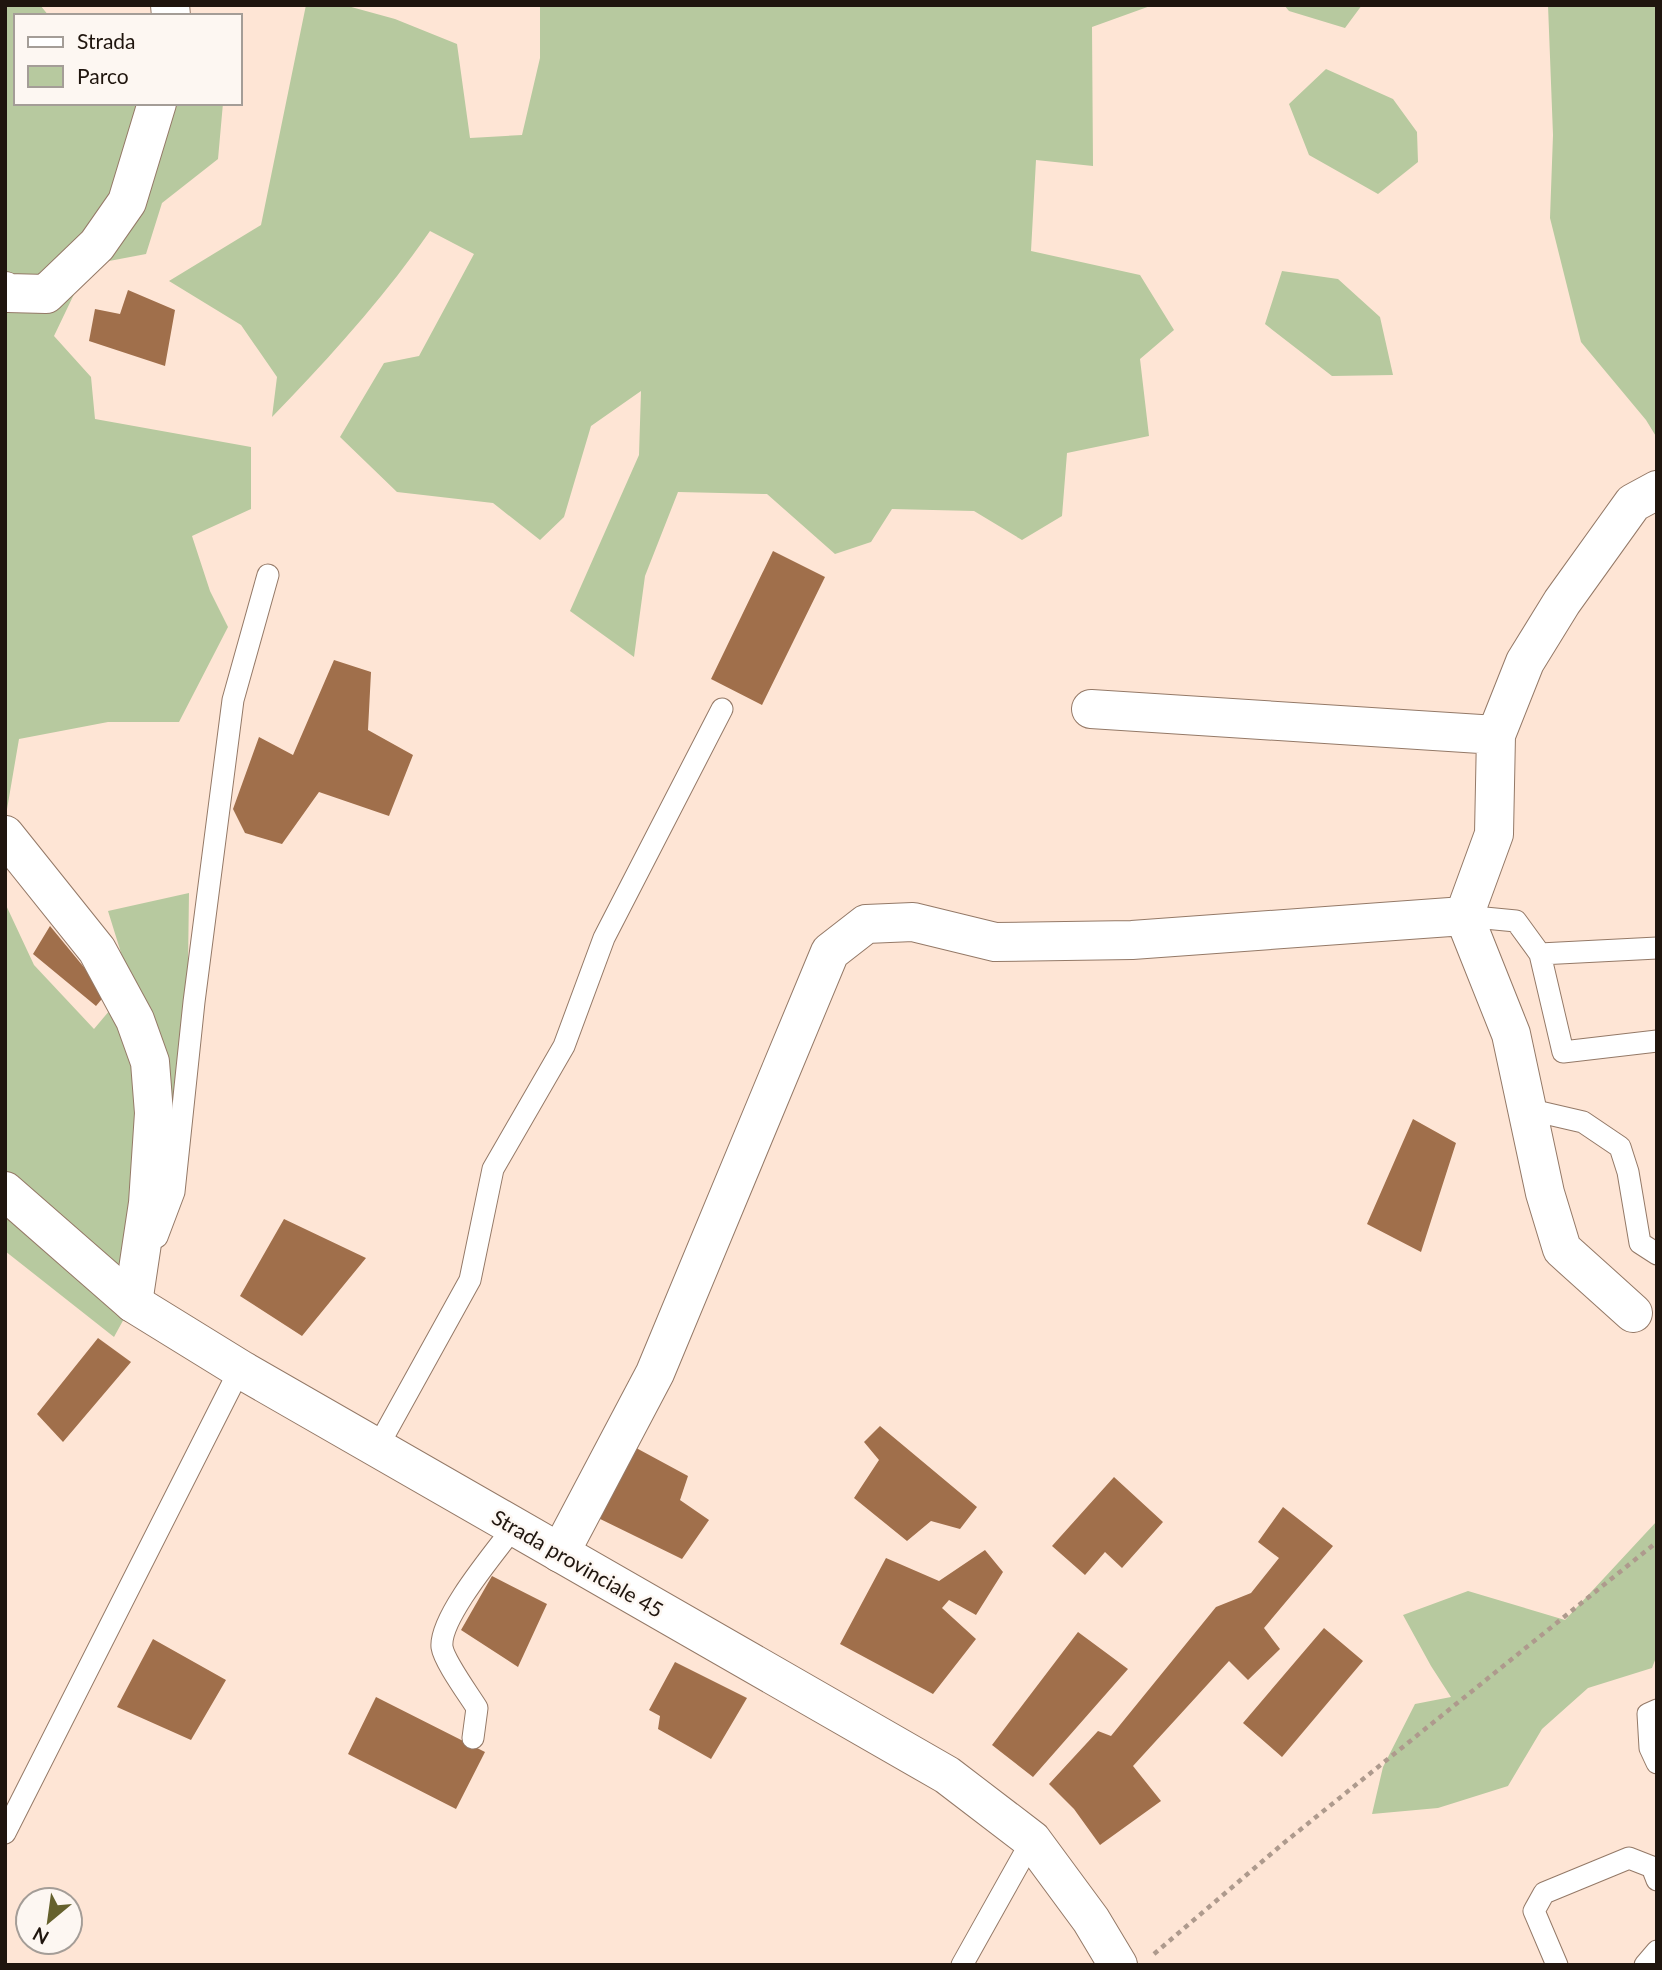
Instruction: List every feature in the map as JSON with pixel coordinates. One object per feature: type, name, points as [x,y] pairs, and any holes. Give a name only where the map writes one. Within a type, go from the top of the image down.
[{"type":"street","points":[[5,291],[46,293],[97,245],[127,202],[156,105]]},
{"type":"street","points":[[1633,1313],[1562,1249],[1545,1193],[1511,1034],[1464,916],[1494,834],[1496,735],[1525,662],[1562,602],[1633,503],[1657,490]]},
{"type":"street","points":[[1091,709],[1496,735]]},
{"type":"street","points":[[5,835],[97,950],[135,1020],[150,1062],[154,1113],[148,1203],[133,1303]]},
{"type":"street","points":[[560,1553],[655,1373],[830,952],[866,924],[913,922],[995,942],[1022,942],[1132,940],[1464,916]]},
{"type":"street","name":"Strada provinciale 45","points":[[5,1191],[133,1303],[240,1369],[947,1775],[1031,1840],[1091,1920],[1135,1960]]},
{"type":"lane","points":[[133,1303],[174,1192],[194,1002],[233,700],[268,575]]},
{"type":"lane","points":[[377,1448],[470,1280],[493,1169],[564,1046],[604,938],[722,709]]},
{"type":"lane","points":[[1464,916],[1516,921],[1540,954],[1563,1052],[1657,1041]]},
{"type":"lane","points":[[1540,954],[1657,948]]},
{"type":"lane","points":[[1527,1109],[1583,1122],[1620,1147],[1628,1172],[1640,1243],[1657,1254]]},
{"type":"lane","points":[[5,1833],[240,1369]]},
{"type":"lane","points":[[473,1738],[477,1708],[452,1670],[442,1646],[448,1622],[465,1592],[514,1527]]},
{"type":"lane","points":[[1657,1710],[1647,1714],[1650,1748],[1657,1763]]},
{"type":"lane","points":[[962,1965],[1031,1840]]},
{"type":"lane","points":[[1557,1965],[1534,1911],[1544,1893],[1629,1858],[1652,1867],[1657,1880]]},
{"type":"lane","points":[[1645,1965],[1657,1951]]},
{"type":"path","points":[[1135,1960],[1657,1542]]},
{"type":"green space","points":[[5,5],[40,5],[47,14],[14,14],[14,105],[223,105],[218,159],[162,203],[146,254],[88,265],[54,336],[91,377],[95,419],[251,447],[251,509],[192,536],[210,591],[228,627],[179,722],[108,722],[19,739],[5,821]]},
{"type":"green space","points":[[306,5],[344,5],[395,19],[457,44],[470,138],[522,135],[540,58],[540,5],[1153,5],[1092,27],[1093,166],[1036,160],[1031,251],[1140,275],[1174,330],[1140,359],[1149,436],[1067,453],[1062,516],[1022,540],[974,511],[892,509],[871,542],[835,554],[767,494],[678,492],[645,576],[634,657],[570,611],[639,455],[641,391],[591,426],[564,517],[540,540],[493,503],[397,492],[340,437],[384,363],[419,356],[474,254],[430,231],[355,327],[272,417],[277,377],[241,325],[169,281],[261,225]]},
{"type":"green space","points":[[1284,5],[1362,5],[1345,28],[1289,11]]},
{"type":"green space","points":[[1548,5],[1657,5],[1657,438],[1646,420],[1581,342],[1550,218],[1553,135]]},
{"type":"green space","points":[[1326,69],[1393,99],[1417,132],[1418,162],[1378,194],[1309,155],[1289,104]]},
{"type":"green space","points":[[1282,271],[1338,279],[1380,317],[1393,375],[1332,376],[1265,324]]},
{"type":"green space","points":[[189,893],[186,1111],[153,1266],[114,1337],[5,1251],[5,903],[34,965],[94,1029],[131,985],[108,911]]},
{"type":"green space","points":[[1657,1521],[1657,1655],[1652,1668],[1588,1688],[1542,1729],[1508,1786],[1438,1808],[1372,1814],[1383,1767],[1415,1704],[1451,1697],[1403,1615],[1468,1591],[1565,1620]]},
{"type":"building","points":[[128,290],[175,310],[165,366],[89,341],[95,309],[120,314]]},
{"type":"building","points":[[773,551],[825,577],[762,705],[711,679]]},
{"type":"building","points":[[334,660],[371,672],[368,730],[413,755],[389,816],[319,792],[282,844],[245,833],[233,809],[259,737],[293,755]]},
{"type":"building","points":[[50,926],[106,994],[96,1006],[33,954]]},
{"type":"building","points":[[1413,1119],[1456,1143],[1421,1252],[1367,1224]]},
{"type":"building","points":[[284,1219],[366,1258],[302,1336],[240,1296]]},
{"type":"building","points":[[98,1338],[131,1362],[63,1442],[37,1414]]},
{"type":"building","points":[[880,1426],[977,1507],[960,1529],[931,1521],[907,1541],[854,1498],[879,1460],[864,1442]]},
{"type":"building","points":[[627,1443],[688,1476],[680,1500],[709,1520],[682,1559],[592,1515]]},
{"type":"building","points":[[1114,1477],[1163,1522],[1122,1568],[1105,1552],[1085,1575],[1052,1546]]},
{"type":"building","points":[[1283,1507],[1333,1546],[1264,1628],[1280,1649],[1248,1680],[1229,1661],[1133,1766],[1161,1801],[1100,1845],[1074,1809],[1049,1784],[1098,1731],[1111,1736],[1216,1607],[1251,1593],[1279,1558],[1258,1542]]},
{"type":"building","points":[[985,1550],[1003,1572],[976,1615],[949,1600],[942,1608],[976,1639],[933,1694],[840,1644],[886,1558],[939,1581]]},
{"type":"building","points":[[492,1576],[547,1604],[518,1667],[461,1630]]},
{"type":"building","points":[[1324,1628],[1363,1661],[1282,1757],[1243,1723]]},
{"type":"building","points":[[1078,1632],[1128,1669],[1033,1777],[992,1745]]},
{"type":"building","points":[[153,1639],[226,1680],[191,1740],[117,1707]]},
{"type":"building","points":[[675,1662],[747,1698],[711,1759],[658,1729],[660,1716],[649,1710]]},
{"type":"building","points":[[376,1697],[485,1752],[456,1809],[348,1754]]}]
